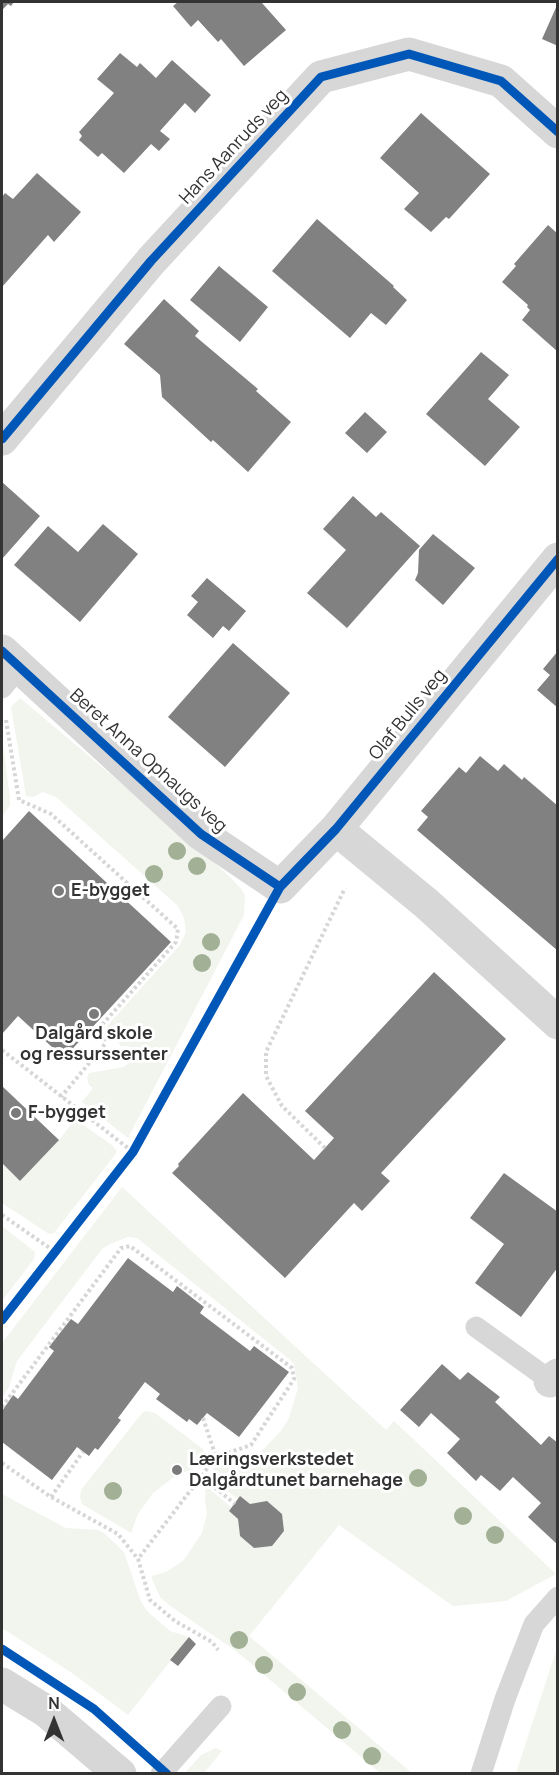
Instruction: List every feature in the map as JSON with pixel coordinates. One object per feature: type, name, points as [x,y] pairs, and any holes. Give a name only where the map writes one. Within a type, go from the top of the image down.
[{"type":"street","name":"Hans Aanruds veg","points":[[2,439],[151,261],[321,77],[409,54],[501,81],[558,132]]},
{"type":"street","name":"Olaf Bulls veg","points":[[280,887],[345,836],[558,559]]},
{"type":"street","name":"Beret Anna Ophaugs veg","points":[[7,669],[201,834],[280,887]]},
{"type":"street","points":[[345,836],[427,904],[558,1023]]},
{"type":"street","points":[[2,1684],[46,1711],[120,1773]]},
{"type":"lane","points":[[476,1327],[555,1381]]},
{"type":"lane","points":[[481,1773],[505,1699],[534,1623],[558,1597]]},
{"type":"lane","points":[[161,1773],[221,1706]]},
{"type":"path","points":[[5,712],[19,800],[51,814],[178,929],[176,942],[101,1026],[105,1044],[61,1097]]},
{"type":"path","points":[[325,1148],[282,1106],[266,1076],[266,1052],[344,894],[345,836]]},
{"type":"path","points":[[2,1050],[133,1152]]},
{"type":"path","points":[[126,1161],[138,1142]]},
{"type":"path","points":[[2,1215],[54,1251]]},
{"type":"path","points":[[47,1259],[61,1242]]},
{"type":"path","points":[[2,1407],[121,1248],[130,1246],[292,1368],[294,1379],[251,1445],[216,1457],[138,1558]]},
{"type":"path","points":[[203,1418],[216,1457]]},
{"type":"path","points":[[51,1497],[83,1452]]},
{"type":"path","points":[[2,1463],[51,1497],[118,1534],[138,1558],[150,1600],[175,1621],[212,1642],[218,1650]]},
{"type":"path","points":[[201,1476],[235,1504]]},
{"type":"shaded area","points":[[20,698],[184,836],[231,878],[245,896],[244,915],[128,1138],[82,1102],[93,1088],[89,1085],[87,1078],[89,1073],[124,1067],[134,1059],[133,1049],[121,1046],[107,1026],[180,945],[186,932],[184,918],[178,906],[56,797],[43,792],[33,797],[26,796],[11,707]]},
{"type":"shaded area","points":[[2,737],[10,805],[2,817]]},
{"type":"shaded area","points":[[75,1119],[113,1146],[117,1152],[54,1233],[49,1234],[2,1203],[2,1163],[20,1180],[59,1140]]},
{"type":"shaded area","points":[[122,1187],[386,1430],[394,1421],[556,1574],[506,1601],[453,1606],[339,1525],[249,1636],[412,1773],[380,1773],[236,1651],[169,1605],[160,1597],[152,1579],[152,1576],[166,1572],[183,1561],[202,1533],[207,1514],[206,1486],[231,1507],[229,1511],[238,1519],[240,1536],[254,1548],[284,1531],[282,1514],[268,1502],[250,1504],[238,1499],[208,1477],[218,1462],[257,1456],[281,1431],[289,1418],[298,1388],[294,1364],[289,1359],[137,1238],[128,1237],[102,1249],[17,1361],[9,1387],[2,1398],[2,1343]]},
{"type":"shaded area","points":[[2,1226],[35,1252],[34,1259],[2,1301]]},
{"type":"shaded area","points":[[146,1411],[155,1413],[203,1449],[206,1460],[197,1467],[175,1476],[153,1493],[138,1514],[131,1533],[82,1504],[80,1497],[81,1490],[142,1413]]},
{"type":"shaded area","points":[[2,1494],[66,1528],[98,1530],[104,1533],[124,1552],[141,1602],[148,1612],[170,1631],[189,1637],[128,1715],[72,1673],[2,1628]]},
{"type":"shaded area","points":[[557,1648],[557,1773],[516,1773]]},
{"type":"shaded area","points":[[216,1748],[222,1751],[204,1773],[185,1773],[201,1755]]},
{"type":"building","points":[[2,2],[14,2],[2,10]]},
{"type":"building","points":[[178,2],[264,2],[262,3],[286,30],[244,66],[221,39],[218,42],[198,20],[191,27],[173,6]]},
{"type":"building","points":[[558,3],[558,46],[542,39]]},
{"type":"building","points":[[120,53],[137,67],[140,63],[156,78],[172,60],[211,95],[195,113],[185,103],[160,131],[170,139],[159,151],[151,144],[124,173],[102,153],[98,157],[79,140],[82,136],[79,132],[114,93],[97,79]]},
{"type":"building","points":[[421,113],[490,174],[449,219],[446,217],[431,232],[404,209],[419,193],[380,158]]},
{"type":"building","points":[[37,173],[81,212],[54,242],[48,235],[2,287],[2,197],[5,193],[13,199]]},
{"type":"building","points":[[317,219],[407,300],[386,325],[371,313],[350,338],[272,271]]},
{"type":"building","points":[[548,225],[558,234],[558,352],[522,320],[530,310],[528,305],[502,282],[516,266],[514,264]]},
{"type":"building","points":[[219,266],[268,307],[240,342],[190,300]]},
{"type":"building","points":[[164,299],[199,331],[195,336],[258,389],[256,391],[291,422],[248,472],[162,397],[160,375],[124,344]]},
{"type":"building","points":[[481,352],[509,375],[488,399],[520,427],[485,466],[426,414]]},
{"type":"building","points":[[365,412],[387,432],[367,453],[345,433]]},
{"type":"building","points":[[2,482],[40,516],[2,559]]},
{"type":"building","points":[[353,496],[376,517],[381,512],[420,546],[347,628],[307,593],[346,550],[323,529]]},
{"type":"building","points":[[103,524],[138,554],[80,622],[14,565],[48,526],[78,552]]},
{"type":"building","points":[[433,534],[475,568],[443,605],[415,580],[418,573],[419,550]]},
{"type":"building","points":[[207,578],[246,611],[229,631],[223,626],[213,638],[187,615],[198,602],[191,596]]},
{"type":"building","points":[[233,643],[290,693],[225,767],[168,717]]},
{"type":"building","points":[[558,651],[558,708],[537,690],[550,675],[543,669]]},
{"type":"building","points":[[480,756],[498,771],[504,764],[522,780],[524,777],[558,806],[558,951],[417,830],[428,817],[421,811],[459,767],[466,773]]},
{"type":"building","name":"E-bygget","points":[[29,811],[171,942],[64,1058],[18,1016],[2,1034],[2,841]]},
{"type":"building","points":[[434,972],[506,1039],[381,1173],[390,1181],[362,1211],[354,1203],[285,1278],[172,1173],[243,1093],[314,1160],[334,1138],[305,1111]]},
{"type":"building","name":"F-bygget","points":[[2,1086],[59,1140],[20,1181],[2,1163]]},
{"type":"building","points":[[504,1173],[558,1212],[558,1267],[521,1317],[475,1283],[504,1244],[470,1218]]},
{"type":"building","points":[[128,1258],[173,1292],[177,1286],[204,1307],[200,1313],[250,1351],[254,1346],[289,1372],[239,1437],[207,1413],[197,1425],[189,1419],[187,1422],[156,1399],[160,1394],[145,1382],[118,1418],[121,1420],[98,1450],[95,1448],[89,1456],[77,1447],[52,1480],[2,1442],[2,1411],[13,1395],[18,1399],[54,1351],[49,1347],[71,1319],[78,1324]]},
{"type":"building","points":[[442,1364],[460,1380],[468,1372],[500,1397],[495,1402],[541,1445],[549,1436],[558,1443],[558,1545],[528,1517],[541,1503],[513,1477],[500,1491],[481,1475],[476,1481],[447,1453],[460,1439],[431,1413],[419,1427],[400,1410]]},
{"type":"building","points":[[240,1496],[250,1504],[267,1501],[282,1514],[284,1531],[272,1546],[254,1548],[240,1536],[238,1519],[229,1511]]},
{"type":"building","points":[[189,1637],[196,1644],[178,1666],[170,1660]]},
{"type":"cycle path","points":[[2,439],[151,261],[321,77],[409,54],[501,81],[558,132]]},
{"type":"cycle path","points":[[2,1320],[133,1152],[280,887],[336,829],[558,559]]},
{"type":"cycle path","points":[[2,651],[201,834],[280,887]]},
{"type":"cycle path","points":[[2,1649],[94,1709],[167,1774]]},
{"type":"place","name":"E-bygget","points":[[59,891]]},
{"type":"place","name":"Dalgård skole og ressurssenter","points":[[94,1014]]},
{"type":"place","name":"F-bygget","points":[[16,1113]]},
{"type":"place","name":"Læringsverkstedet Dalgårdtunet barnehage","points":[[177,1470]]}]
